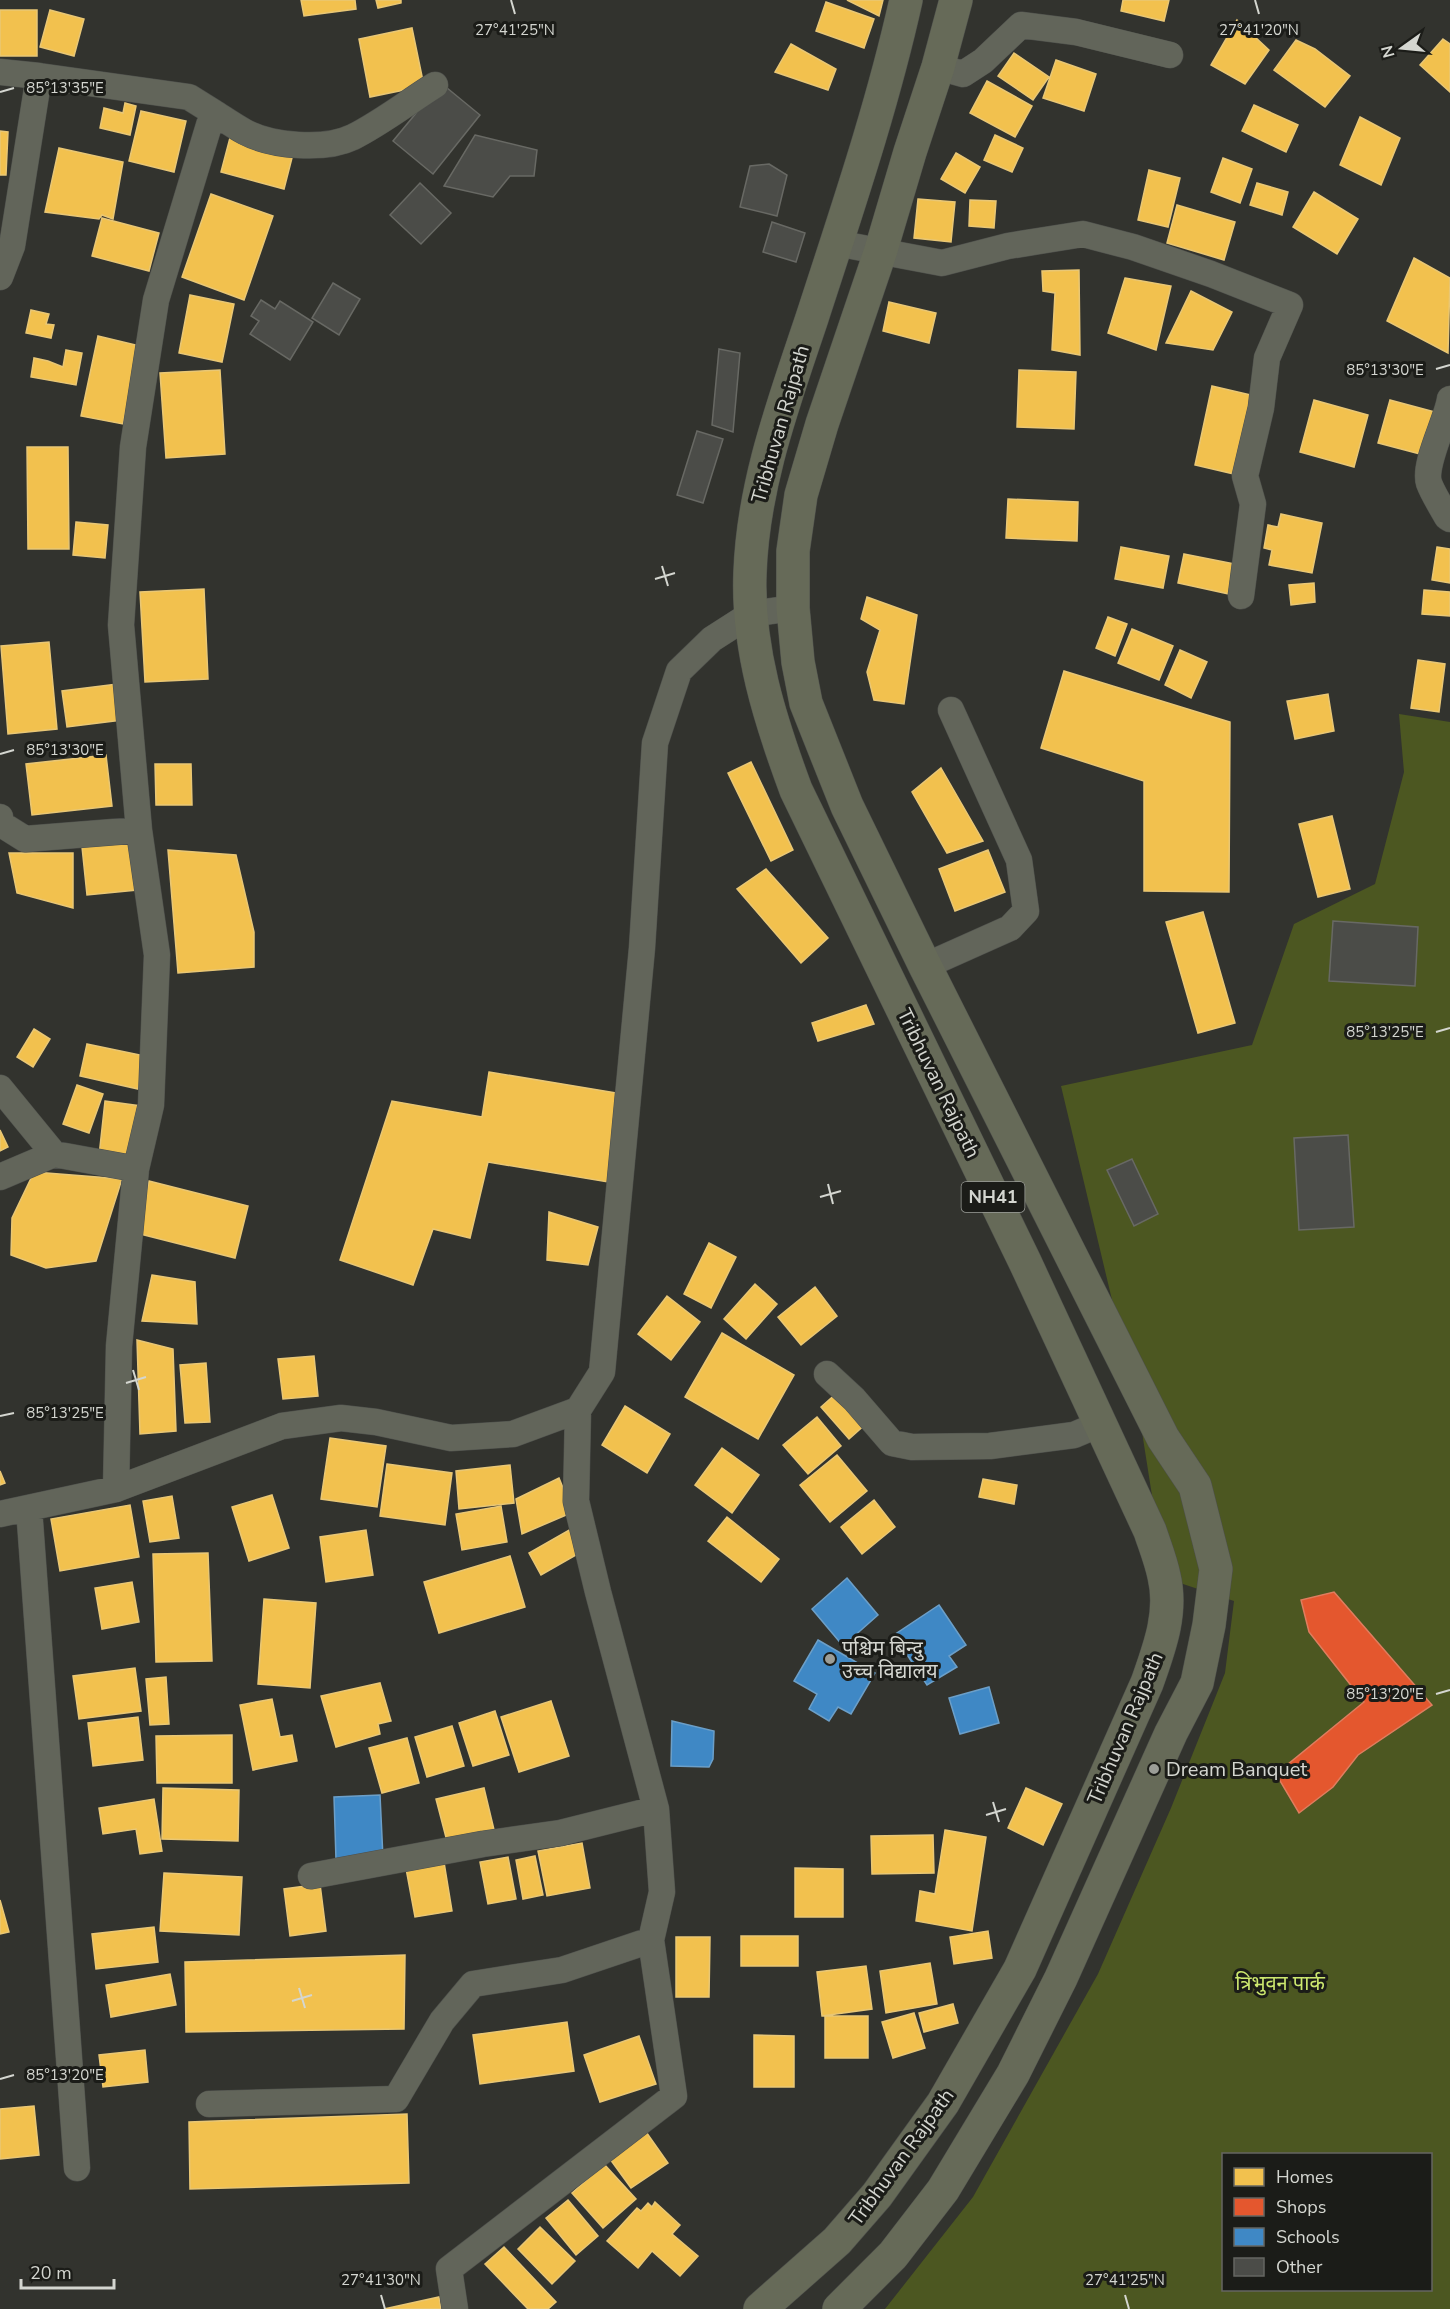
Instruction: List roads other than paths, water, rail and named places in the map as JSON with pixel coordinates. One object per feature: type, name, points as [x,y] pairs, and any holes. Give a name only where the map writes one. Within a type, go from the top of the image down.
[{"type":"highway","name":"Tribhuvan Rajpath","points":[[760,2309],[837,2241],[877,2196],[943,2103],[1020,1969],[1060,1874],[1147,1683],[1162,1642],[1166,1609],[1165,1578],[1150,1531],[1020,1252],[796,790],[761,685],[751,614],[750,574],[755,513],[768,452],[837,243],[895,50],[906,0]]},
{"type":"highway","name":"Tribhuvan Rajpath","points":[[839,2309],[893,2255],[943,2190],[1013,2074],[1061,1978],[1170,1733],[1197,1683],[1209,1625],[1216,1569],[1195,1486],[1163,1438],[847,807],[810,713],[798,662],[793,608],[793,551],[801,495],[822,424],[880,253],[938,67],[956,0]]},
{"type":"highway","points":[[943,2103],[980,2130]]},
{"type":"street","points":[[938,67],[963,74],[983,61],[1021,26],[1076,32],[1170,55]]},
{"type":"street","points":[[0,72],[189,97],[245,132],[264,139],[308,146],[351,138],[435,85]]},
{"type":"street","points":[[0,277],[12,246],[39,76]]},
{"type":"street","points":[[116,1489],[119,1346],[136,1169],[151,1105],[157,955],[139,830],[121,625],[133,447],[156,300],[213,112]]},
{"type":"street","points":[[837,243],[942,263],[1008,246],[1083,234],[1133,247],[1290,305],[1267,358],[1261,408],[1245,476],[1253,504],[1241,596]]},
{"type":"street","points":[[1450,399],[1448,411],[1434,448],[1428,481],[1450,519]]},
{"type":"street","points":[[455,2309],[449,2269],[675,2096],[651,1940],[662,1892],[656,1809],[576,1501],[578,1410],[602,1372],[642,948],[655,743],[680,671],[712,639],[751,614],[793,608]]},
{"type":"street","points":[[925,966],[1010,928],[1026,911],[1019,860],[951,710]]},
{"type":"street","points":[[0,817],[1,824],[26,839],[139,830]]},
{"type":"street","points":[[0,1088],[54,1154]]},
{"type":"street","points":[[0,1177],[54,1154],[136,1169]]},
{"type":"street","points":[[827,1374],[854,1399],[892,1443],[912,1447],[990,1446],[1074,1435],[1100,1424]]},
{"type":"street","points":[[0,1514],[116,1489],[282,1426],[341,1418],[376,1422],[451,1438],[472,1437],[513,1434],[578,1410]]},
{"type":"street","points":[[29,1508],[77,2168]]},
{"type":"street","points":[[311,1876],[483,1844],[560,1833],[656,1809]]},
{"type":"street","points":[[209,2104],[396,2099],[442,2021],[473,1984],[562,1970],[651,1940]]},
{"type":"place","name":"पश्चिम बिन्दु उच्च विद्यालय","points":[[830,1659]]},
{"type":"place","name":"Dream Banquet","points":[[1154,1769]]},
{"type":"park label","name":"त्रिभुवन पार्क","points":[[1280,1983]]}]
